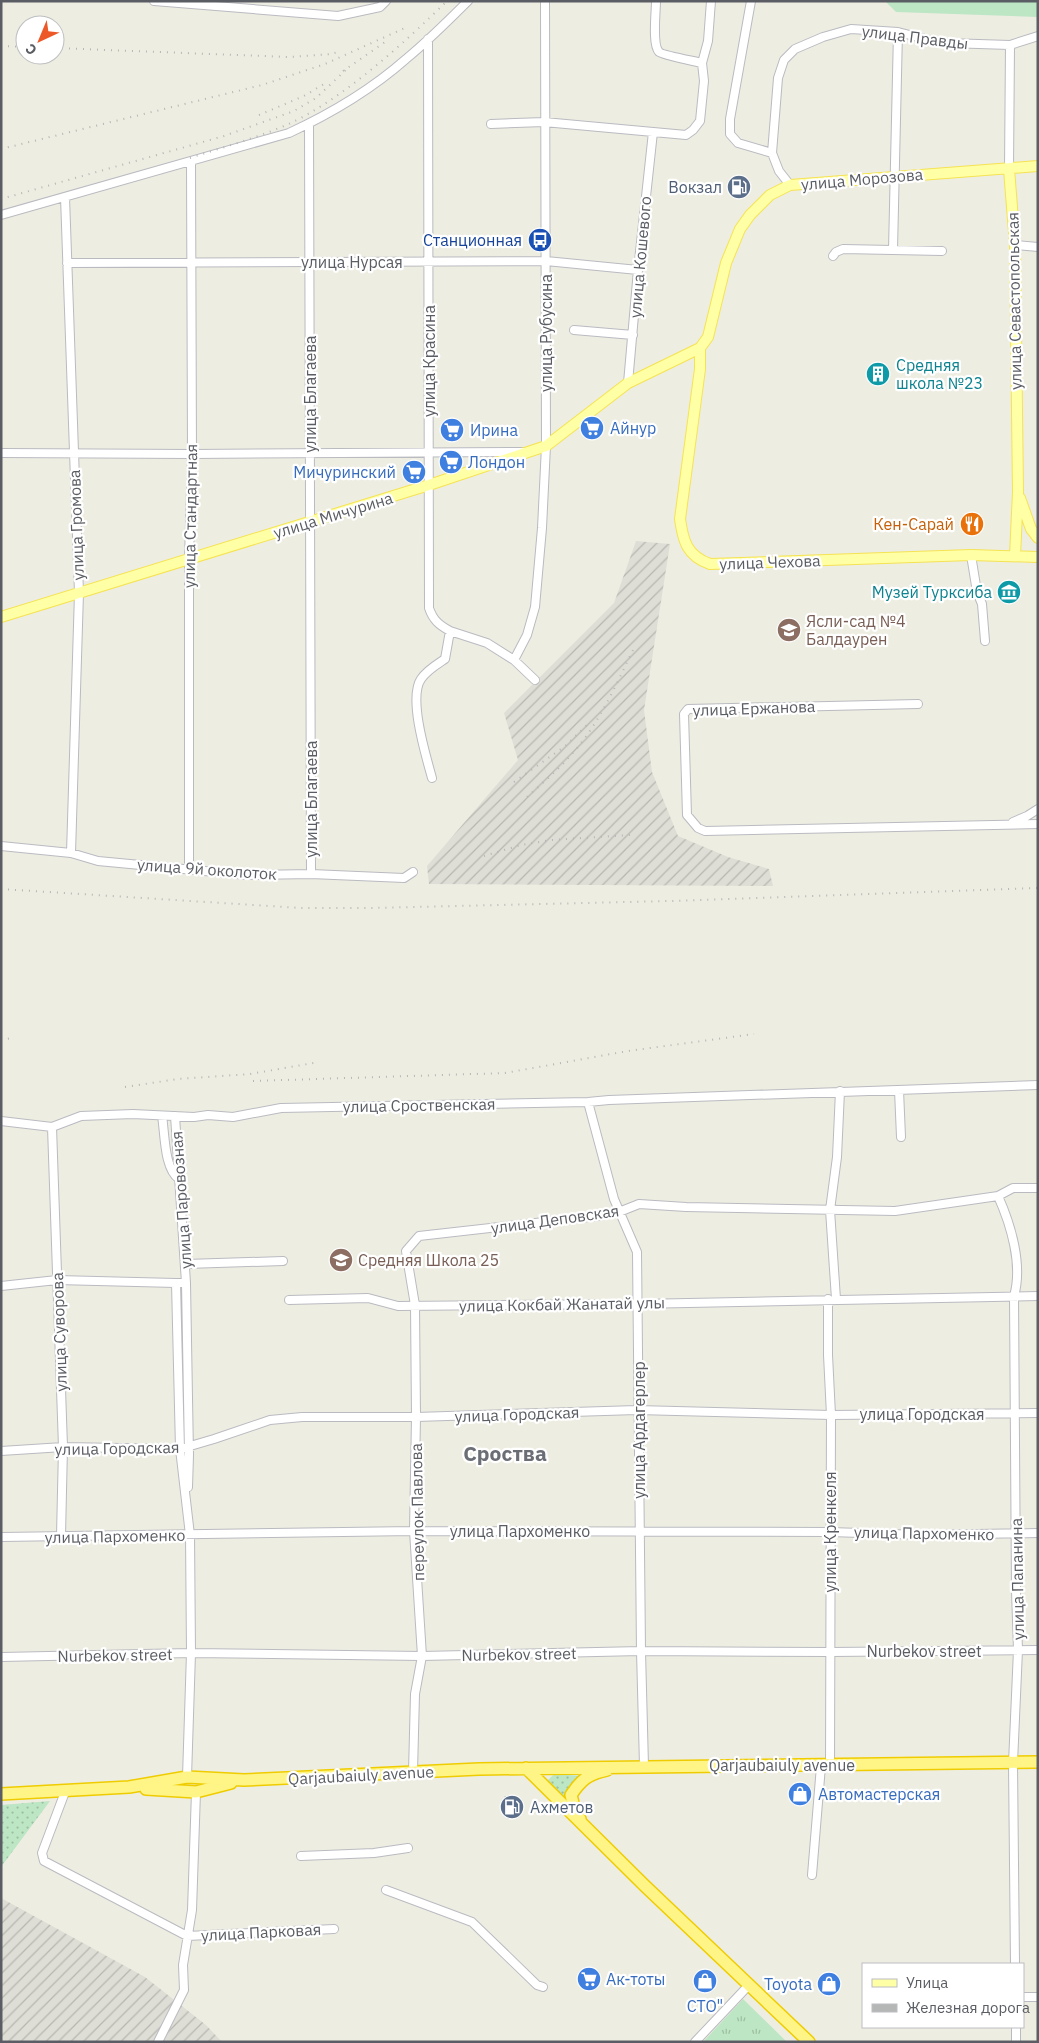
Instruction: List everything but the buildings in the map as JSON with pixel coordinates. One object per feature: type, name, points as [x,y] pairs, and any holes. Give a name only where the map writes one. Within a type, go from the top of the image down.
[{"type":"highway","name":"Qarjaubaiuly avenue","points":[[130,1787],[181,1792],[244,1780],[479,1769],[1038,1762]]},
{"type":"highway","points":[[594,1836],[574,1811],[571,1795],[580,1781],[599,1772],[631,1766]]},
{"type":"highway","points":[[526,1768],[594,1836],[809,2042]]},
{"type":"highway","points":[[479,1769],[517,1773],[548,1790]]},
{"type":"highway","name":"Qarjaubaiuly avenue","points":[[1,1794],[130,1787],[184,1778],[201,1787]]},
{"type":"highway","points":[[181,1792],[184,1778]]},
{"type":"main road","name":"улица Морозова","points":[[700,348],[708,337],[726,263],[740,229],[750,215],[770,195],[790,185],[1038,166]]},
{"type":"main road","name":"улица Севастопольская","points":[[1009,168],[1015,245],[1018,492],[1015,556]]},
{"type":"main road","name":"улица Мичурина","points":[[1,617],[533,452],[546,446],[628,383],[700,348]]},
{"type":"main road","name":"улица Чехова","points":[[700,348],[700,370],[680,519],[683,538],[699,560],[710,564],[970,555],[1038,556]]},
{"type":"main road","points":[[1018,492],[1031,529],[1038,538]]},
{"type":"street","points":[[154,1],[338,16],[380,7],[386,1]]},
{"type":"street","points":[[1,215],[289,133],[309,124],[386,76],[428,40],[468,1]]},
{"type":"street","name":"улица Рубусина","points":[[514,660],[527,635],[535,607],[546,446],[545,1]]},
{"type":"street","points":[[656,1],[656,45],[659,52],[665,56],[681,57],[702,63]]},
{"type":"street","points":[[491,124],[544,122],[686,135],[700,122],[704,81],[702,63],[706,53],[711,1]]},
{"type":"street","points":[[751,1],[730,120],[730,134],[738,143],[772,153],[779,171],[790,185]]},
{"type":"street","name":"улица Правды","points":[[772,153],[778,78],[784,60],[795,49],[823,36],[851,29],[898,32],[933,41],[1010,45],[1038,36]]},
{"type":"street","points":[[893,250],[898,32]]},
{"type":"street","name":"улица Красина","points":[[428,40],[429,485],[431,547],[429,608],[431,615],[438,624],[450,631]]},
{"type":"street","name":"улица Севастопольская","points":[[1009,168],[1010,45]]},
{"type":"street","name":"улица Благаева","points":[[309,124],[311,874]]},
{"type":"street","name":"улица Кошевого","points":[[628,383],[653,132]]},
{"type":"street","name":"улица Стандартная","points":[[189,869],[189,559],[192,454],[190,162]]},
{"type":"street","name":"улица Громова","points":[[65,197],[79,593],[71,853]]},
{"type":"street","points":[[1015,245],[1038,247]]},
{"type":"street","points":[[833,256],[836,252],[843,249],[942,251]]},
{"type":"street","name":"улица Нурсая","points":[[67,263],[546,262],[638,270]]},
{"type":"street","name":"улица Рубусина","points":[[574,330],[632,336]]},
{"type":"street","points":[[1,453],[533,452]]},
{"type":"street","points":[[970,555],[977,592],[982,604],[985,641]]},
{"type":"street","points":[[432,778],[418,718],[417,690],[420,680],[430,669],[445,660],[450,631],[486,643],[514,660],[535,680]]},
{"type":"street","name":"улица Ержанова","points":[[918,704],[688,709],[684,714],[687,815],[698,828],[705,831],[1006,824]]},
{"type":"street","points":[[1006,824],[1027,816],[1038,809]]},
{"type":"street","points":[[1006,824],[1038,824]]},
{"type":"street","name":"улица 9й околоток","points":[[1,846],[71,853],[98,861],[247,875],[311,874],[404,878],[413,872]]},
{"type":"street","name":"улица Сроственская","points":[[1,1121],[52,1127],[81,1116],[133,1114],[233,1117],[281,1108],[588,1102],[1038,1085]]},
{"type":"street","points":[[899,1090],[901,1137]]},
{"type":"street","points":[[836,1299],[830,1210],[837,1157],[840,1091]]},
{"type":"street","name":"улица Ардагерлер","points":[[588,1102],[619,1212],[637,1252],[644,1766]]},
{"type":"street","points":[[162,1116],[168,1164],[173,1174],[179,1179]]},
{"type":"street","name":"улица Паровозная","points":[[175,1116],[186,1264],[189,1447],[187,1511]]},
{"type":"street","name":"улица Суворова","points":[[52,1127],[63,1448],[61,1536]]},
{"type":"street","name":"улица Деповская","points":[[406,1251],[419,1236],[598,1216],[619,1212],[639,1204],[686,1207],[894,1211],[998,1196],[1012,1188],[1038,1188]]},
{"type":"street","name":"улица Папанина","points":[[998,1196],[1008,1220],[1014,1243],[1018,1283],[1014,1296],[1018,1650],[1013,1763],[1015,1963]]},
{"type":"street","name":"переулок Павлова","points":[[406,1251],[415,1305],[414,1531],[422,1656],[416,1694],[414,1772]]},
{"type":"street","points":[[186,1264],[283,1261]]},
{"type":"street","points":[[1,1286],[57,1280],[176,1283]]},
{"type":"street","name":"улица Паровозная","points":[[184,1778],[191,1653],[190,1535],[180,1449],[176,1283],[186,1283]]},
{"type":"street","name":"улица Кокбай Жанатай улы","points":[[289,1300],[368,1298],[398,1306],[638,1304],[1038,1296]]},
{"type":"street","name":"улица Кренкеля","points":[[812,1875],[825,1765],[831,1652],[831,1415],[828,1299]]},
{"type":"street","name":"улица Городская","points":[[1,1451],[63,1448],[180,1449],[270,1420],[302,1417],[416,1417],[638,1410],[831,1415],[1038,1413]]},
{"type":"street","name":"улица Пархоменко","points":[[1,1537],[414,1531],[830,1532],[922,1535],[1038,1534]]},
{"type":"street","name":"Nurbekov street","points":[[1,1657],[191,1653],[422,1656],[641,1651],[1038,1650]]},
{"type":"street","points":[[158,2042],[184,1990],[184,1965],[192,1910],[201,1787]]},
{"type":"street","points":[[65,1792],[42,1853],[44,1862],[187,1936]]},
{"type":"street","points":[[301,1856],[374,1853],[408,1848]]},
{"type":"street","points":[[386,1890],[472,1922],[537,1984],[543,1987]]},
{"type":"street","name":"улица Парковая","points":[[187,1936],[334,1929]]},
{"type":"street","points":[[695,2042],[749,1985]]},
{"type":"street","points":[[1024,1997],[1038,1997]]},
{"type":"street","points":[[1016,2028],[1016,2042]]},
{"type":"shaded area","points":[[636,541],[670,544],[644,710],[652,772],[678,836],[728,857],[769,869],[773,886],[429,884],[427,866],[518,760],[504,713],[614,603]]},
{"type":"shaded area","points":[[1,1898],[145,1977],[206,2025],[222,2042],[1,2042]]},
{"type":"green space","points":[[885,1],[1038,1],[1038,17],[896,12]]},
{"type":"green space","points":[[554,1774],[584,1776],[566,1798],[568,1811],[547,1781]]},
{"type":"green space","points":[[50,1801],[1,1867],[1,1805]]},
{"type":"green space","points":[[743,1999],[787,2042],[703,2042]]},
{"type":"railway","points":[[190,158],[249,139],[305,116],[370,71],[447,1]]},
{"type":"railway","points":[[1,149],[262,85],[325,64],[407,27]]},
{"type":"railway","points":[[343,71],[388,40]]},
{"type":"railway","points":[[1,46],[15,47]]},
{"type":"railway","points":[[65,48],[289,57],[331,54],[341,51]]},
{"type":"railway","points":[[1,199],[224,136],[294,111],[316,98],[349,67]]},
{"type":"railway","points":[[259,115],[304,96],[324,84]]},
{"type":"railway","points":[[527,797],[562,764],[589,732],[611,696],[635,646]]},
{"type":"railway","points":[[514,782],[564,747],[587,725]]},
{"type":"railway","points":[[484,856],[521,845],[551,840],[630,835]]},
{"type":"railway","points":[[1,889],[301,908],[371,908],[670,901],[1038,888]]},
{"type":"railway","points":[[253,1081],[505,1073],[628,1051],[754,1034]]},
{"type":"railway","points":[[1,1040],[12,1038]]},
{"type":"railway","points":[[125,1087],[178,1079],[250,1074],[319,1062]]},
{"type":"place","name":"Вокзал","points":[[739,187]]},
{"type":"place","name":"Станционная","points":[[540,240]]},
{"type":"place","name":"Средняя школа №23","points":[[878,374]]},
{"type":"place","name":"Айнур","points":[[592,428]]},
{"type":"place","name":"Ирина","points":[[452,430]]},
{"type":"place","name":"Лондон","points":[[451,462]]},
{"type":"place","name":"Мичуринский","points":[[414,472]]},
{"type":"place","name":"Кен-Сарай","points":[[972,524]]},
{"type":"place","name":"Музей Турксиба","points":[[1009,592]]},
{"type":"place","name":"Ясли-сад №4 Балдаурен","points":[[789,630]]},
{"type":"place","name":"Средняя Школа 25","points":[[341,1260]]},
{"type":"place","name":"Автомастерская","points":[[800,1794]]},
{"type":"place","name":"Ахметов","points":[[512,1807]]},
{"type":"place","name":"Ак-тоты","points":[[589,1979]]},
{"type":"place","name":"СТО\"","points":[[705,1981]]},
{"type":"place","name":"Toyota","points":[[829,1984]]},
{"type":"district","name":"Сроства","points":[[505,1454]]}]
